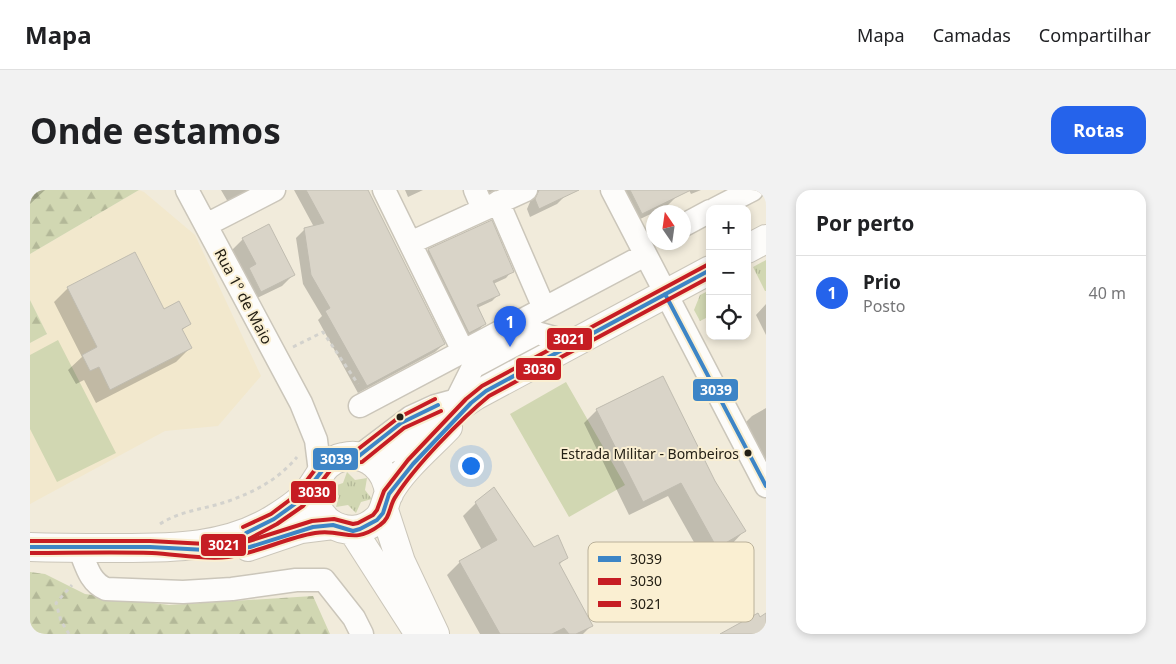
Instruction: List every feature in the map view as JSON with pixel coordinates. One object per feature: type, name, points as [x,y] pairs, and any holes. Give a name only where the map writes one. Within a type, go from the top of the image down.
[{"type":"main road","points":[[751,247],[766,239]]},
{"type":"main road","points":[[30,547],[79,548],[153,537],[217,542],[250,532],[290,508],[307,494],[328,463],[359,457],[411,438],[460,405],[706,272]]},
{"type":"main road","points":[[153,537],[224,552],[261,544],[302,529],[369,526],[377,520],[387,502],[417,459],[471,403],[486,391]]},
{"type":"main road","points":[[359,457],[385,475],[387,502],[400,562],[436,634]]},
{"type":"main road","points":[[318,477],[315,503],[326,520],[343,528],[420,634]]},
{"type":"street","name":"Rua 1º de Maio","points":[[187,190],[301,403],[316,440],[318,477]]},
{"type":"street","points":[[206,225],[274,190]]},
{"type":"street","points":[[384,190],[463,351]]},
{"type":"street","points":[[410,243],[485,201],[526,190]]},
{"type":"street","points":[[365,403],[544,308],[646,247],[612,190]]},
{"type":"street","points":[[723,205],[752,190]]},
{"type":"street","points":[[485,201],[544,308]]},
{"type":"street","points":[[691,221],[706,213]]},
{"type":"street","points":[[647,250],[665,294],[766,486]]},
{"type":"street","points":[[456,401],[473,366],[537,333],[573,343]]},
{"type":"street","points":[[359,457],[401,423],[435,406],[486,391]]},
{"type":"street","name":"Rua 1º de Maio","points":[[301,403],[324,436],[336,448],[359,457]]},
{"type":"street","points":[[79,548],[96,585],[106,589],[123,591],[232,589],[296,580],[324,580],[354,618],[362,634]]},
{"type":"path","points":[[276,355],[323,332],[365,403]]},
{"type":"path","points":[[153,537],[169,518],[226,502],[270,483],[283,473],[302,450]]},
{"type":"path","points":[[69,634],[60,621],[56,603],[69,586],[91,577]]},
{"type":"shaded area","points":[[139,190],[144,192],[195,235],[261,376],[218,426],[165,431],[30,504],[30,343],[47,334],[30,300],[30,254]]},
{"type":"green space","points":[[30,190],[139,190],[30,254]]},
{"type":"green space","points":[[766,260],[766,291],[765,291],[753,267]]},
{"type":"green space","points":[[706,292],[706,318],[700,321],[694,310],[700,295]]},
{"type":"green space","points":[[30,300],[47,334],[30,343]]},
{"type":"green space","points":[[58,340],[116,453],[57,482],[30,429],[30,355]]},
{"type":"green space","points":[[566,382],[625,485],[569,517],[510,414]]},
{"type":"green space","points":[[347,472],[355,480],[367,478],[365,490],[372,499],[361,502],[356,513],[348,505],[336,507],[339,496],[331,487],[343,483]]},
{"type":"green space","points":[[30,572],[45,574],[85,594],[169,605],[313,596],[330,634],[30,634]]},
{"type":"building","points":[[306,190],[368,190],[445,344],[367,386],[325,311],[330,308],[311,275],[304,228],[324,223]]},
{"type":"building","points":[[539,190],[579,190],[539,209],[535,199]]},
{"type":"building","points":[[630,190],[691,190],[660,205],[646,205],[646,212],[642,214]]},
{"type":"building","points":[[492,220],[514,272],[493,281],[500,295],[477,305],[486,324],[469,333],[428,249]]},
{"type":"building","points":[[269,224],[295,275],[261,292],[249,268],[256,264],[242,238]]},
{"type":"building","points":[[135,252],[164,309],[179,301],[191,324],[182,329],[192,348],[110,390],[99,367],[90,371],[82,355],[97,347],[67,287]]},
{"type":"building","points":[[663,376],[715,481],[746,531],[727,542],[714,542],[681,483],[643,502],[596,409]]},
{"type":"building","points":[[494,487],[534,547],[558,535],[568,558],[559,563],[588,617],[588,622],[591,622],[593,626],[576,634],[569,634],[564,628],[552,634],[500,634],[459,561],[497,540],[475,502]]},
{"type":"building","points":[[758,613],[760,617],[766,613],[766,634],[720,634],[742,622],[754,622],[754,615]]},
{"type":"transit line","name":"3021","points":[[30,541],[150,541],[225,545],[249,541],[312,521],[334,519],[353,524],[358,523],[373,515],[377,510],[384,491],[408,460],[466,399],[482,386],[706,266]]},
{"type":"transit line","name":"3039","points":[[30,547],[150,547],[225,551],[250,547],[313,527],[333,525],[353,531],[360,529],[377,520],[383,513],[389,494],[413,464],[471,403],[486,391],[706,272]]},
{"type":"transit line","name":"3030","points":[[30,553],[152,553],[219,558],[239,555],[315,533],[355,535],[370,531],[384,522],[396,496],[427,457],[465,417],[489,396],[706,279]]},
{"type":"transit line","name":"3039","points":[[665,294],[766,486]]},
{"type":"transit line","name":"3021","points":[[243,527],[271,514],[295,496],[324,458],[339,451],[357,450],[398,418],[435,399]]},
{"type":"transit line","name":"3039","points":[[246,533],[274,519],[299,501],[328,463],[341,457],[359,456],[401,423],[438,405]]},
{"type":"transit line","name":"3030","points":[[249,539],[277,524],[303,506],[332,468],[343,463],[362,462],[404,428],[441,411]]},
{"type":"place","name":"Prio","points":[[510,347]]},
{"type":"place","name":"Estrada Militar - Bombeiros","points":[[748,453]]}]
